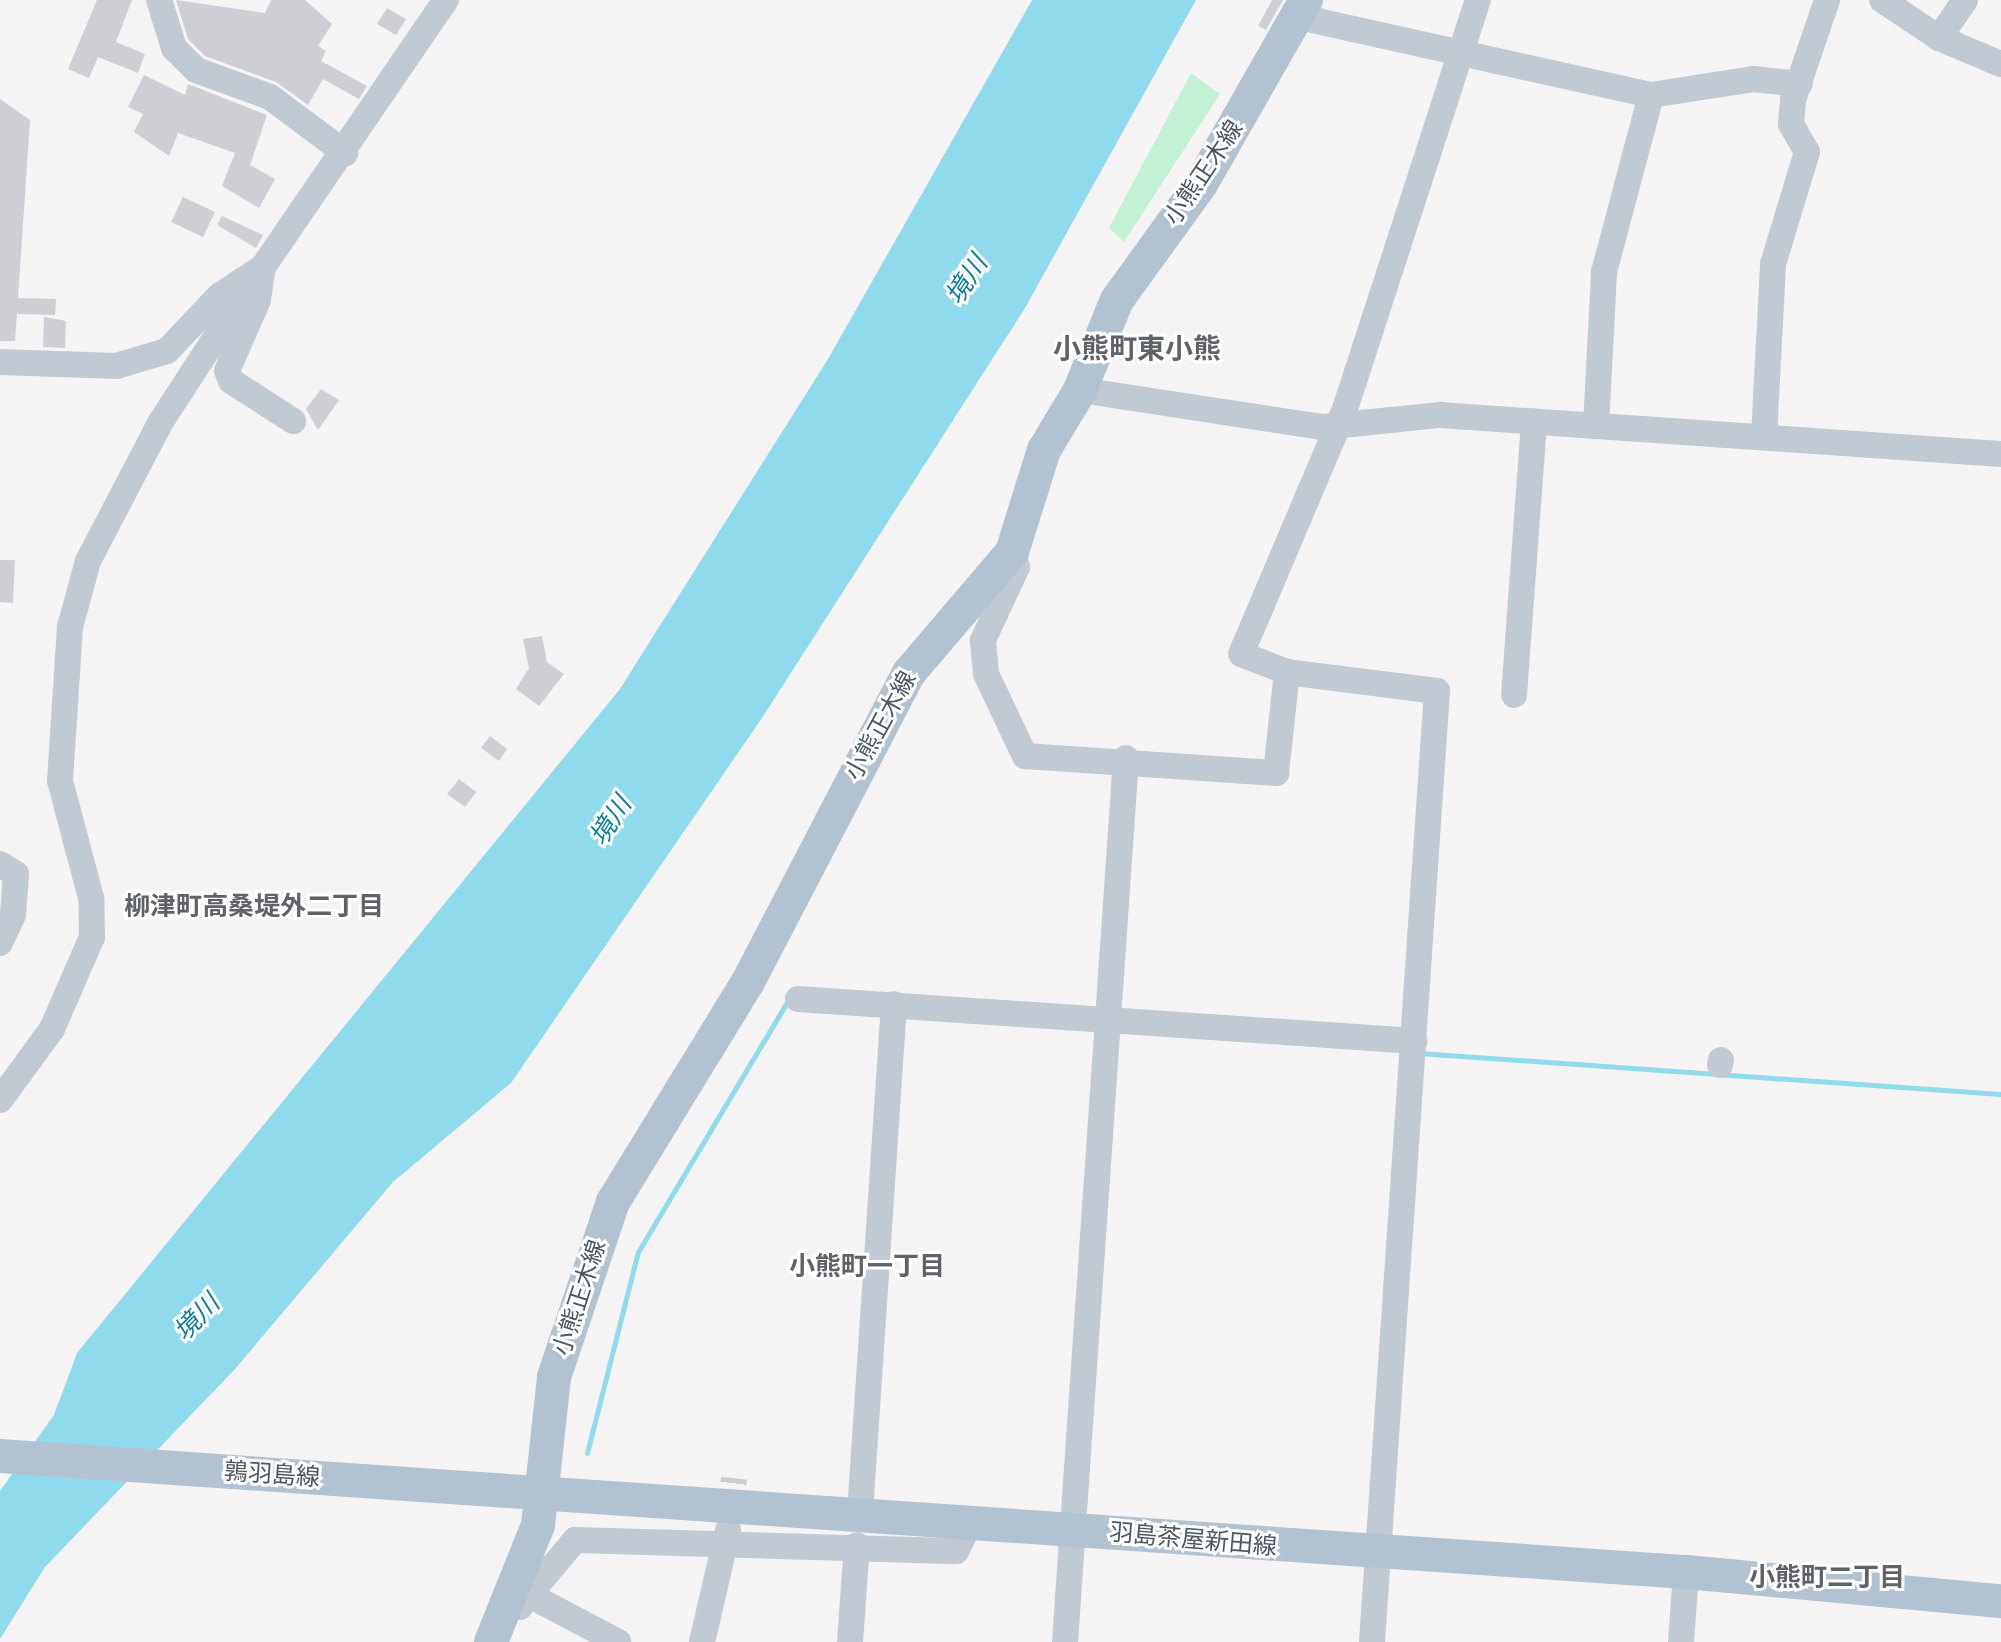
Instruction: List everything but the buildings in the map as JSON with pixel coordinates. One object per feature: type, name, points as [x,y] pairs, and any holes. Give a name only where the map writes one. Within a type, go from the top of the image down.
[{"type":"main road","name":"小熊正木線","points":[[529,1493],[554,1377],[613,1202],[749,980],[909,673],[1012,552],[1044,450],[1080,390],[1117,300],[1201,184],[1303,9]]},
{"type":"main road","name":"鶉羽島線","points":[[0,1456],[529,1493]]},
{"type":"main road","name":"羽島茶屋新田線","points":[[529,1493],[858,1529],[970,1524],[1072,1530],[1378,1556],[1686,1572],[2001,1601]]},
{"type":"main road","points":[[491,1642],[529,1493]]},
{"type":"street","points":[[159,0],[174,48],[196,70],[270,97],[345,153]]},
{"type":"street","points":[[0,362],[138,363],[167,351],[253,273],[345,153],[446,0]]},
{"type":"street","points":[[1372,1642],[1437,691],[1287,672],[1241,654],[1337,425],[1464,50],[1478,0]]},
{"type":"street","points":[[1764,437],[1773,264],[1807,152],[1791,124],[1800,84],[1827,0]]},
{"type":"street","points":[[1882,0],[1939,38],[2001,64]]},
{"type":"street","points":[[1939,38],[1965,0]]},
{"type":"street","points":[[1303,9],[1651,95],[1753,79],[1800,84]]},
{"type":"street","points":[[1596,426],[1604,272],[1651,95]]},
{"type":"street","points":[[253,273],[258,300],[227,371],[231,381],[293,421]]},
{"type":"street","points":[[0,1100],[52,1029],[92,937],[91,898],[60,781],[70,627],[88,561],[139,460],[238,303],[253,273]]},
{"type":"street","points":[[1080,390],[1337,425],[1440,415],[2001,454]]},
{"type":"street","points":[[1514,695],[1534,422]]},
{"type":"street","points":[[1012,552],[1017,567],[983,640],[986,674],[1018,748],[1025,756],[1126,758],[1276,773],[1287,672]]},
{"type":"street","points":[[1065,1642],[1126,758]]},
{"type":"street","points":[[0,864],[16,874],[13,915],[0,943]]},
{"type":"street","points":[[798,999],[1415,1041]]},
{"type":"street","points":[[850,1642],[894,1004]]},
{"type":"street","points":[[502,1642],[529,1595],[575,1540],[728,1537],[858,1529]]},
{"type":"street","points":[[702,1642],[728,1537]]},
{"type":"street","points":[[1681,1642],[1686,1572]]},
{"type":"street","points":[[529,1595],[618,1642]]},
{"type":"green space","points":[[1191,73],[1220,94],[1124,242],[1109,228]]},
{"type":"water","name":"境川","points":[[1032,0],[1196,0],[1025,308],[762,718],[511,1083],[393,1182],[235,1369],[45,1567],[0,1639],[0,1491],[54,1415],[77,1353],[620,689],[828,359]]},
{"type":"waterway","points":[[587,1453],[638,1252],[789,999]]},
{"type":"waterway","points":[[1419,1053],[2001,1094]]},
{"type":"tunnel","points":[[729,1522],[734,1478]]},
{"type":"district","name":"小熊町東小熊","points":[[1137,349]]},
{"type":"district","name":"柳津町高桑堤外二丁目","points":[[254,907]]},
{"type":"district","name":"小熊町一丁目","points":[[867,1267]]},
{"type":"district","name":"小熊町二丁目","points":[[1827,1578]]}]
